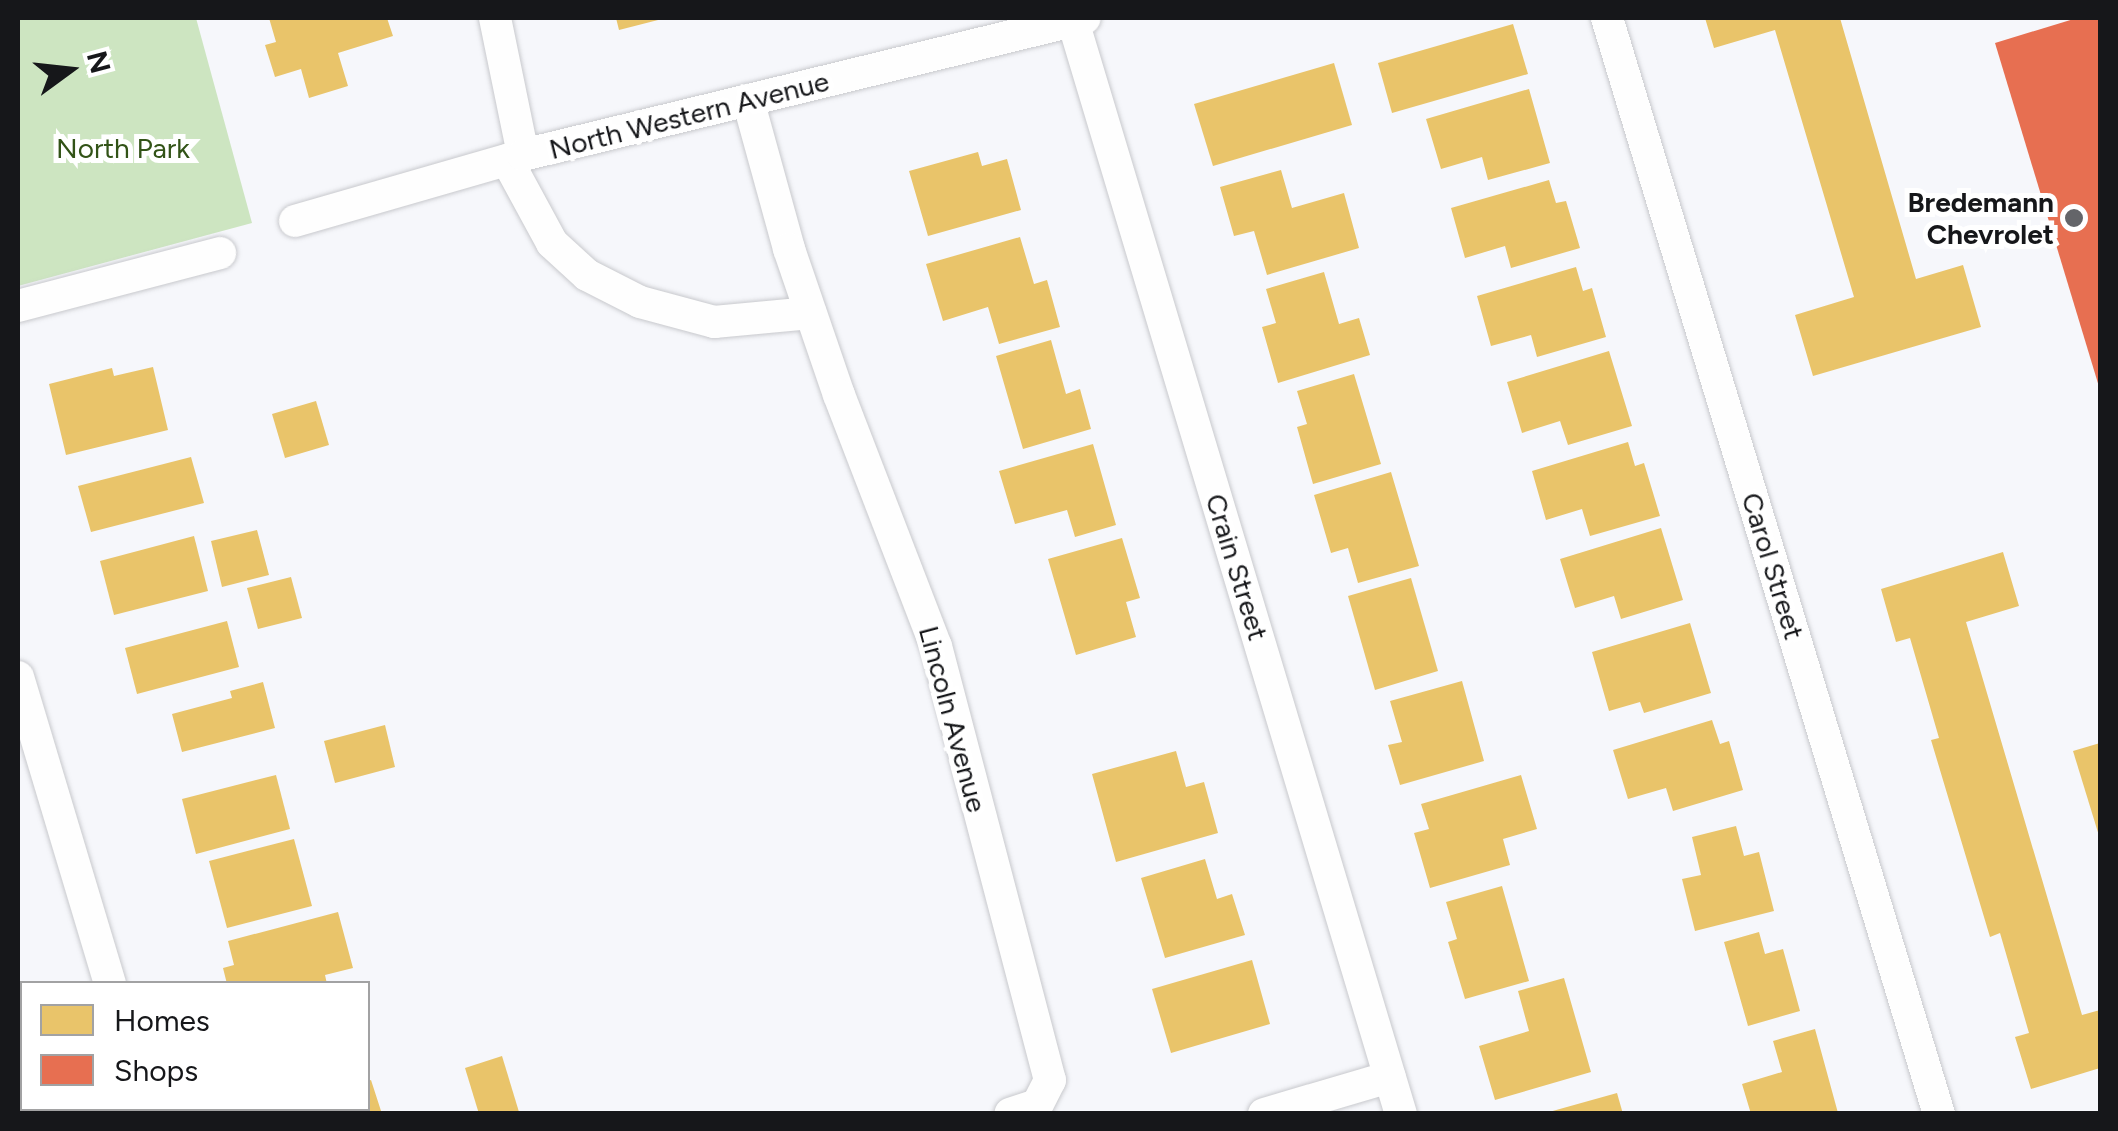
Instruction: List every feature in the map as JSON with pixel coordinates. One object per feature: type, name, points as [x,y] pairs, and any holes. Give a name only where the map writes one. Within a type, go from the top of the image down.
[{"type":"street","points":[[495,18],[522,195],[552,243],[588,274],[640,302],[714,322],[811,313]]},
{"type":"street","name":"Carol Street","points":[[1607,18],[1939,1114]]},
{"type":"street","name":"North Western Avenue","points":[[295,221],[515,157],[1079,19]]},
{"type":"street","name":"Crain Street","points":[[1079,19],[1401,1114]]},
{"type":"street","name":"Lincoln Avenue","points":[[748,100],[811,313],[936,646],[1050,1080],[1037,1104],[1010,1114]]},
{"type":"street","points":[[18,306],[220,253]]},
{"type":"street","points":[[18,677],[109,981]]},
{"type":"street","points":[[1264,1114],[1390,1076]]},
{"type":"green space","name":"North Park","points":[[18,18],[196,18],[252,223],[18,286]]},
{"type":"building: Homes","points":[[269,18],[387,18],[393,36],[338,53],[348,86],[309,98],[301,69],[275,77],[265,45],[276,42]]},
{"type":"building: Homes","points":[[616,18],[662,18],[662,19],[619,30]]},
{"type":"building: Homes","points":[[1705,18],[1840,18],[1916,279],[1963,265],[1981,327],[1813,376],[1795,315],[1854,297],[1775,30],[1714,48]]},
{"type":"building: Homes","points":[[1513,24],[1528,74],[1392,113],[1378,63]]},
{"type":"building: Homes","points":[[1334,63],[1352,125],[1213,166],[1194,104]]},
{"type":"building: Homes","points":[[1529,89],[1550,163],[1488,180],[1482,157],[1441,169],[1426,119]]},
{"type":"building: Homes","points":[[978,152],[982,166],[1007,159],[1021,210],[928,236],[909,171]]},
{"type":"building: Homes","points":[[1281,170],[1292,208],[1344,193],[1359,248],[1267,275],[1254,231],[1234,236],[1220,187]]},
{"type":"building: Homes","points":[[1549,180],[1556,203],[1566,201],[1580,248],[1511,268],[1505,246],[1465,258],[1451,208]]},
{"type":"building: Homes","points":[[1020,237],[1034,284],[1047,280],[1060,327],[999,344],[988,307],[943,321],[926,264]]},
{"type":"building: Homes","points":[[1576,267],[1583,291],[1592,288],[1606,337],[1537,357],[1531,335],[1491,346],[1477,296]]},
{"type":"building: Homes","points":[[1324,272],[1339,324],[1359,318],[1370,355],[1278,383],[1262,327],[1276,323],[1266,289]]},
{"type":"building: Homes","points":[[1051,340],[1066,394],[1080,389],[1091,429],[1023,449],[996,356]]},
{"type":"building: Homes","points":[[1609,351],[1632,426],[1568,445],[1560,421],[1522,433],[1507,382]]},
{"type":"building: Homes","points":[[153,367],[168,430],[66,455],[49,384],[112,368],[114,376]]},
{"type":"building: Homes","points":[[1354,374],[1381,464],[1313,484],[1297,427],[1307,424],[1297,391]]},
{"type":"building: Homes","points":[[316,401],[329,445],[285,458],[272,414]]},
{"type":"building: Homes","points":[[1628,442],[1635,466],[1644,463],[1660,516],[1590,536],[1582,509],[1546,520],[1532,471]]},
{"type":"building: Homes","points":[[1093,444],[1116,525],[1075,537],[1067,510],[1015,524],[999,471]]},
{"type":"building: Homes","points":[[191,457],[204,503],[91,532],[78,486]]},
{"type":"building: Homes","points":[[1391,472],[1419,566],[1358,583],[1348,548],[1331,553],[1314,495]]},
{"type":"building: Homes","points":[[1661,528],[1683,600],[1621,619],[1614,596],[1575,608],[1560,559]]},
{"type":"building: Homes","points":[[257,530],[269,575],[222,587],[211,541]]},
{"type":"building: Homes","points":[[194,536],[208,591],[114,615],[100,561]]},
{"type":"building: Homes","points":[[1122,538],[1140,598],[1126,602],[1136,637],[1076,655],[1048,559]]},
{"type":"building: Homes","points":[[2003,552],[2019,606],[1966,622],[2082,1015],[2100,1010],[2100,1068],[2031,1089],[2015,1037],[2029,1033],[2000,933],[1990,937],[1931,740],[1939,738],[1910,638],[1896,642],[1881,589]]},
{"type":"building: Homes","points":[[291,577],[302,618],[258,629],[247,588]]},
{"type":"building: Homes","points":[[1411,578],[1438,671],[1375,690],[1348,596]]},
{"type":"building: Homes","points":[[227,621],[239,667],[137,694],[125,648]]},
{"type":"building: Homes","points":[[1690,623],[1711,693],[1644,713],[1640,702],[1609,711],[1592,652]]},
{"type":"building: Homes","points":[[1462,681],[1484,761],[1400,785],[1388,745],[1402,742],[1390,701]]},
{"type":"building: Homes","points":[[263,682],[275,728],[182,752],[172,714],[232,698],[230,691]]},
{"type":"building: Homes","points":[[1712,720],[1720,744],[1729,741],[1743,790],[1673,811],[1666,788],[1628,799],[1613,750]]},
{"type":"building: Homes","points":[[385,725],[395,767],[335,783],[324,741]]},
{"type":"building: Homes","points":[[2100,743],[2100,839],[2073,751]]},
{"type":"building: Homes","points":[[1176,751],[1186,787],[1204,782],[1218,833],[1116,862],[1092,774]]},
{"type":"building: Homes","points":[[276,775],[290,829],[196,854],[182,799]]},
{"type":"building: Homes","points":[[1521,775],[1537,829],[1503,839],[1510,865],[1430,888],[1414,833],[1429,829],[1421,804]]},
{"type":"building: Homes","points":[[1736,826],[1744,856],[1759,852],[1774,911],[1695,931],[1682,879],[1701,875],[1692,837]]},
{"type":"building: Homes","points":[[294,839],[312,906],[227,928],[209,861]]},
{"type":"building: Homes","points":[[1205,859],[1217,899],[1232,894],[1245,935],[1165,958],[1141,878]]},
{"type":"building: Homes","points":[[1502,886],[1529,981],[1465,999],[1448,942],[1457,939],[1446,902]]},
{"type":"building: Homes","points":[[338,912],[353,968],[325,975],[326,981],[226,981],[223,968],[234,965],[228,941]]},
{"type":"building: Homes","points":[[1759,932],[1765,954],[1783,949],[1800,1011],[1748,1026],[1724,942]]},
{"type":"building: Homes","points":[[1252,960],[1270,1024],[1171,1053],[1152,989]]},
{"type":"building: Homes","points":[[1564,978],[1591,1072],[1495,1100],[1479,1046],[1529,1031],[1518,991]]},
{"type":"building: Homes","points":[[1815,1029],[1838,1113],[1751,1114],[1742,1084],[1782,1072],[1773,1041]]},
{"type":"building: Homes","points":[[502,1056],[519,1112],[479,1114],[465,1068]]},
{"type":"building: Homes","points":[[370,1080],[382,1114],[291,1114],[290,1111],[370,1111]]},
{"type":"building: Homes","points":[[1617,1093],[1623,1114],[1549,1114],[1549,1112]]},
{"type":"building: Shops","name":"Bredemann Chevrolet","points":[[2077,18],[2100,18],[2100,390],[1995,43]]},
{"type":"place","name":"Bredemann Chevrolet","points":[[2074,218]]}]
